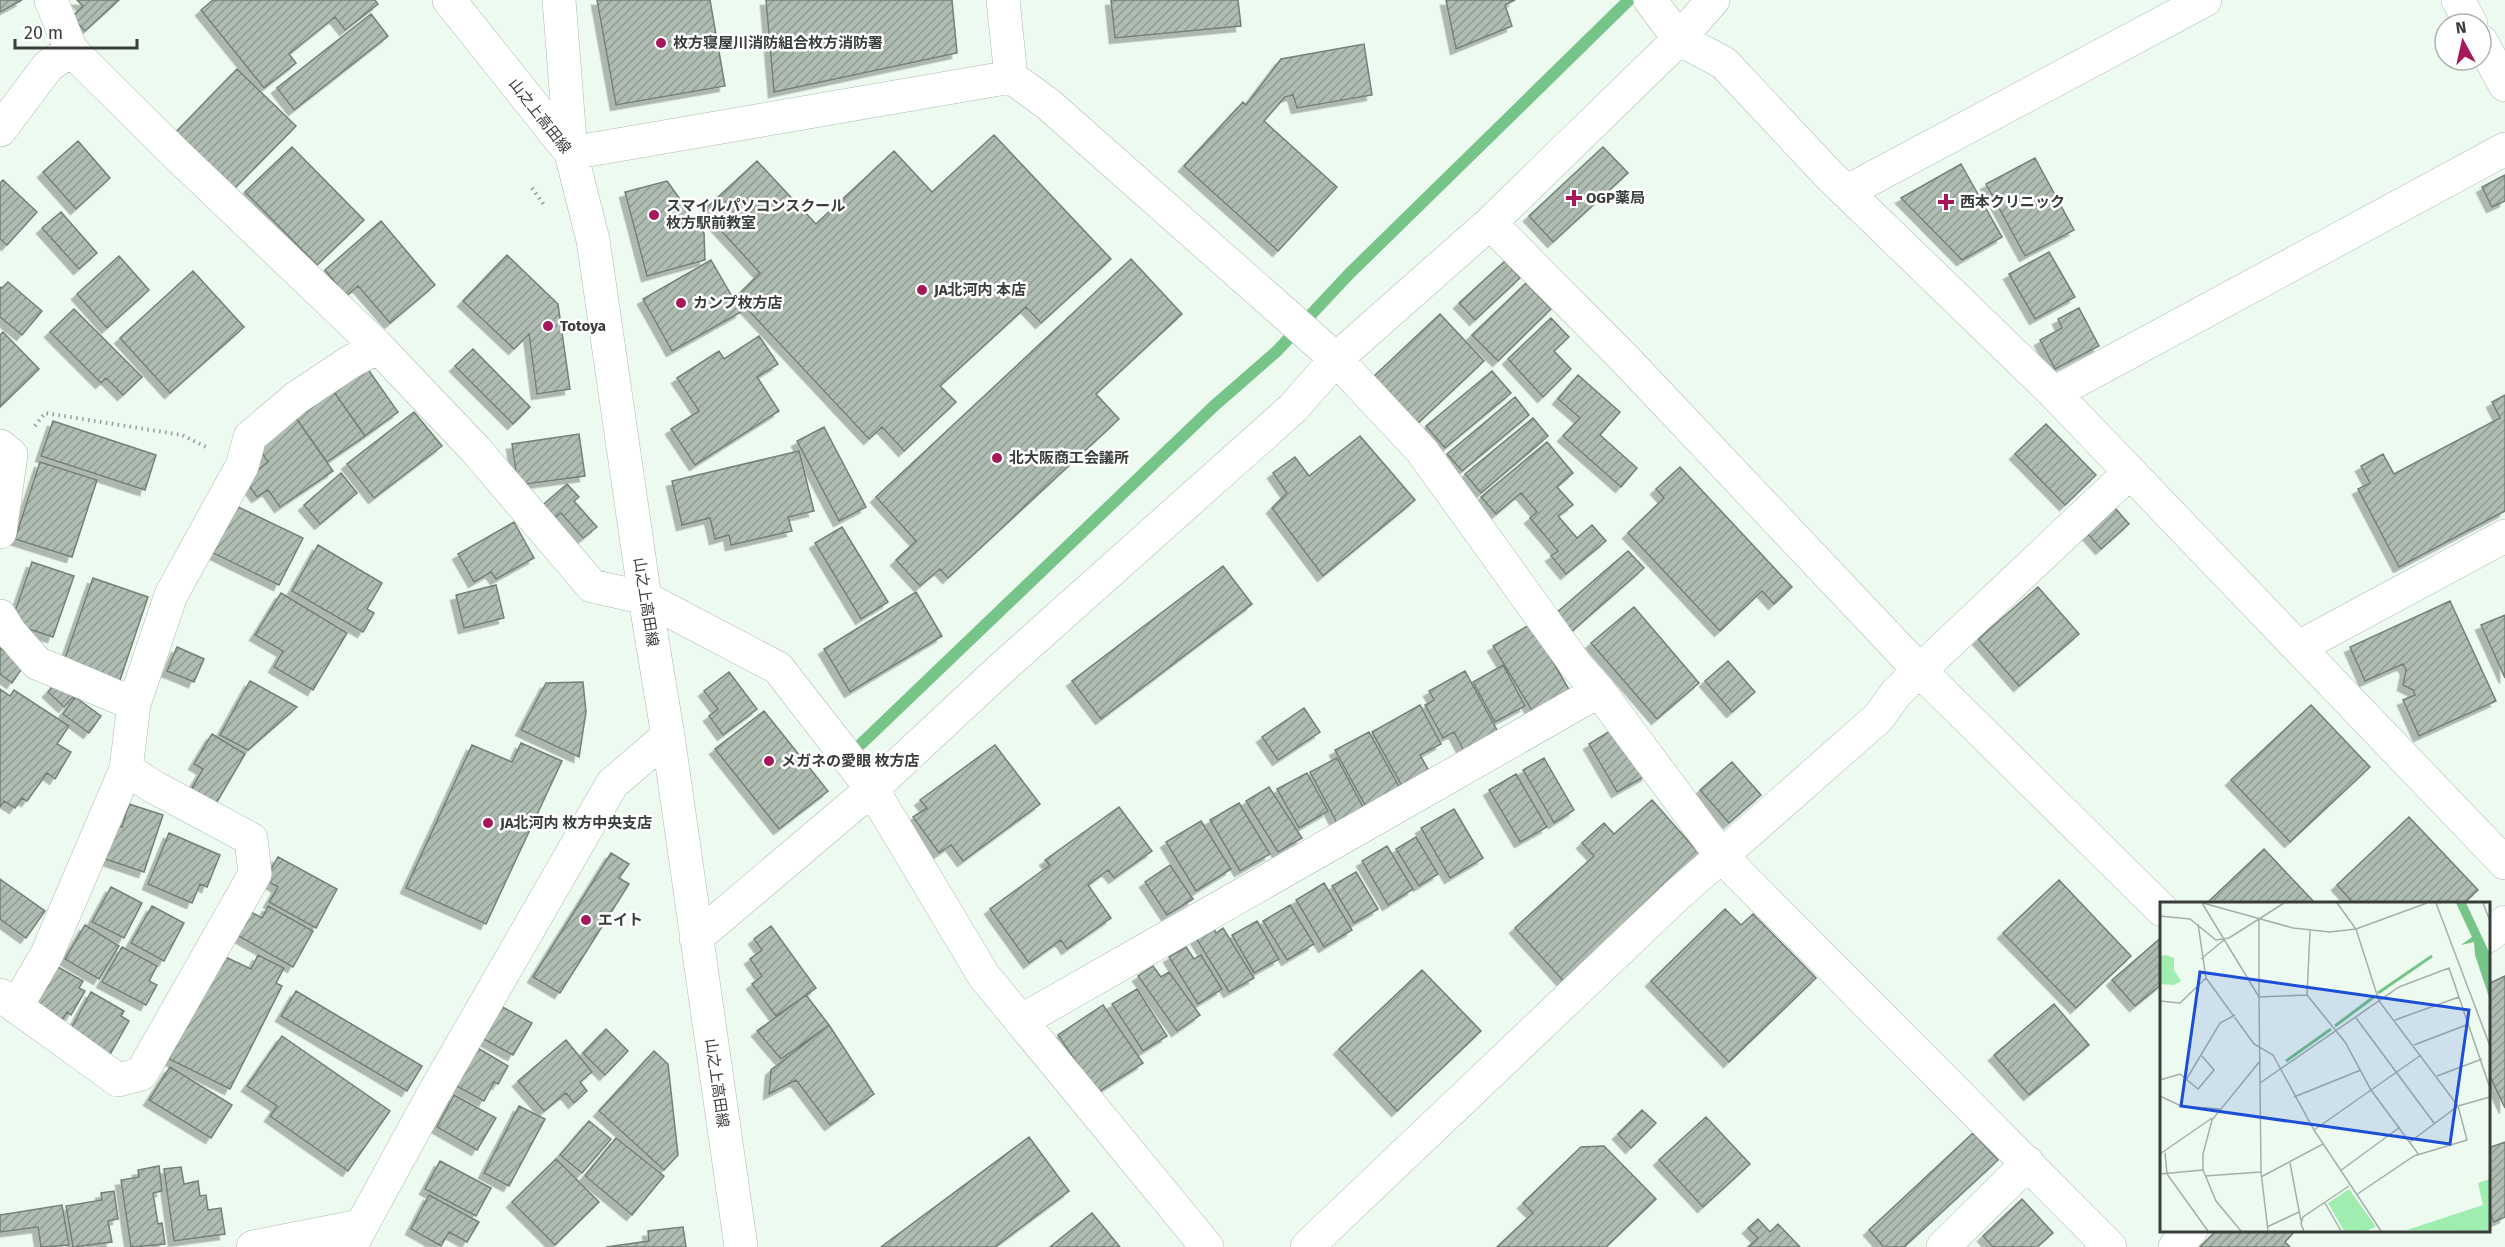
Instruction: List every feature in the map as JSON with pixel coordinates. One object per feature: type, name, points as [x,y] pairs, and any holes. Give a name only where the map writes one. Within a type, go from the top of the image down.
[{"type":"street","points":[[51,0],[71,50],[378,347],[475,449],[592,586],[645,598],[778,668],[872,789],[984,976],[1207,1247]]},
{"type":"street","name":"山之上高田線","points":[[449,0],[571,153],[593,240],[645,598],[668,736],[741,1247]]},
{"type":"street","points":[[559,0],[571,153],[1011,77],[1048,104],[1328,352],[1422,451],[1576,665],[1599,691],[1722,857],[2110,1247]]},
{"type":"street","points":[[1003,0],[1011,77]]},
{"type":"street","points":[[696,938],[872,789],[1003,667],[1293,408],[1328,352],[1490,223],[1678,39],[1713,0]]},
{"type":"street","points":[[1846,192],[2205,0]]},
{"type":"street","points":[[1654,5],[1678,39],[1724,63],[1846,192],[2054,393],[2505,863]]},
{"type":"street","points":[[0,130],[48,66],[71,50]]},
{"type":"street","points":[[2493,64],[2505,85]]},
{"type":"street","points":[[2054,393],[2505,148]]},
{"type":"street","points":[[1490,223],[1624,358],[1921,672],[2160,908]]},
{"type":"street","points":[[126,769],[154,787],[251,839],[255,874],[141,1074],[118,1080],[8,1001],[47,954],[126,769],[134,704],[171,595],[242,466],[250,437],[296,398],[350,362],[378,347]]},
{"type":"street","points":[[0,531],[6,451]]},
{"type":"street","points":[[1307,1247],[1676,896],[1878,718],[1898,692],[2129,473]]},
{"type":"street","points":[[2300,647],[2505,536]]},
{"type":"street","points":[[0,616],[9,631],[37,663],[134,704]]},
{"type":"street","points":[[1021,1021],[1599,691]]},
{"type":"street","points":[[253,1247],[355,1237],[434,1093],[612,784],[668,736]]},
{"type":"street","points":[[2490,934],[2505,922]]},
{"type":"street","points":[[1943,1247],[2028,1163]]},
{"type":"street","points":[[2175,1247],[2189,1232]]},
{"type":"path","points":[[532,188],[547,209]]},
{"type":"path","points":[[6,451],[45,413],[182,435],[242,466]]},
{"type":"building","points":[[0,0],[22,0],[0,12]]},
{"type":"building","points":[[77,0],[119,0],[85,31],[72,17],[83,6]]},
{"type":"building","points":[[213,0],[375,0],[378,4],[345,30],[335,17],[289,54],[296,63],[264,88],[201,10]]},
{"type":"building","name":"枚方寝屋川消防組合枚方消防署","points":[[597,0],[710,0],[725,86],[616,105]]},
{"type":"building","points":[[766,0],[952,0],[957,53],[774,92]]},
{"type":"building","points":[[1111,0],[1238,0],[1241,26],[1115,38]]},
{"type":"building","points":[[1446,0],[1515,0],[1505,5],[1512,26],[1456,49]]},
{"type":"building","points":[[371,14],[388,36],[294,110],[277,88]]},
{"type":"building","points":[[1364,44],[1372,95],[1297,108],[1293,95],[1285,97],[1264,121],[1337,187],[1278,251],[1184,166],[1243,102],[1246,105],[1281,59]]},
{"type":"building","points":[[237,69],[296,126],[234,189],[176,132]]},
{"type":"building","points":[[994,135],[1111,259],[1041,323],[1026,307],[940,386],[956,402],[904,451],[882,427],[869,439],[736,297],[760,273],[703,211],[757,161],[816,224],[894,151],[932,192]]},
{"type":"building","points":[[78,141],[110,178],[76,209],[43,172]]},
{"type":"building","points":[[292,147],[364,220],[317,265],[245,192]]},
{"type":"building","points":[[1603,147],[1628,173],[1553,242],[1529,216]]},
{"type":"building","points":[[2035,158],[2074,230],[2025,256],[1986,184]]},
{"type":"building","points":[[1961,164],[2002,237],[1962,260],[1901,198]]},
{"type":"building","points":[[2505,175],[2505,201],[2492,207],[2482,187]]},
{"type":"building","points":[[3,180],[37,212],[7,245],[0,239],[0,183]]},
{"type":"building","points":[[667,181],[704,233],[705,260],[647,276],[625,192]]},
{"type":"building","points":[[61,212],[97,253],[79,269],[42,228]]},
{"type":"building","points":[[381,221],[435,285],[390,323],[358,286],[346,296],[325,270]]},
{"type":"building","points":[[2049,252],[2075,297],[2035,319],[2009,274]]},
{"type":"building","points":[[507,255],[558,304],[570,389],[537,394],[529,334],[514,349],[463,301]]},
{"type":"building","points":[[119,256],[149,290],[107,328],[77,294]]},
{"type":"building","name":"北大阪商工会議所","points":[[1131,259],[1182,314],[1096,394],[1119,419],[948,578],[940,569],[920,586],[896,560],[916,541],[876,497]]},
{"type":"building","points":[[711,260],[741,312],[672,351],[643,299]]},
{"type":"building","points":[[1505,261],[1520,278],[1475,320],[1459,303]]},
{"type":"building","points":[[193,271],[244,327],[170,393],[120,338]]},
{"type":"building","points":[[8,282],[42,311],[22,335],[0,317],[0,287],[2,288]]},
{"type":"building","points":[[1526,283],[1551,309],[1498,361],[1472,335]]},
{"type":"building","points":[[2079,308],[2099,346],[2055,369],[2040,340],[2062,328],[2058,319]]},
{"type":"building","points":[[74,309],[142,377],[123,395],[106,378],[101,383],[50,332]]},
{"type":"building","points":[[1440,314],[1484,361],[1416,425],[1372,378]]},
{"type":"building","points":[[1551,318],[1569,337],[1554,351],[1571,369],[1543,397],[1508,359]]},
{"type":"building","points":[[3,332],[39,369],[0,407],[0,335]]},
{"type":"building","points":[[759,336],[778,364],[757,377],[779,411],[695,465],[671,429],[699,411],[677,378],[719,351],[724,359]]},
{"type":"building","points":[[473,349],[530,407],[513,424],[455,366]]},
{"type":"building","points":[[367,368],[398,412],[365,436],[334,392]]},
{"type":"building","points":[[1492,371],[1511,393],[1445,448],[1426,426]]},
{"type":"building","points":[[1578,375],[1620,412],[1600,435],[1637,468],[1621,487],[1563,436],[1580,418],[1558,399]]},
{"type":"building","points":[[334,392],[365,436],[327,462],[296,418]]},
{"type":"building","points":[[2505,395],[2505,511],[2399,567],[2358,489],[2370,483],[2361,466],[2383,454],[2394,474],[2500,418],[2492,402]]},
{"type":"building","points":[[1515,397],[1529,415],[1462,471],[1447,454]]},
{"type":"building","points":[[414,412],[442,446],[374,498],[347,464]]},
{"type":"building","points":[[296,418],[333,471],[280,507],[268,490],[257,497],[244,479],[268,462],[256,444]]},
{"type":"building","points":[[1533,418],[1548,436],[1481,493],[1465,474]]},
{"type":"building","points":[[53,421],[156,455],[145,490],[41,456]]},
{"type":"building","points":[[2046,424],[2096,475],[2065,505],[2015,454]]},
{"type":"building","points":[[824,427],[866,507],[839,521],[797,441]]},
{"type":"building","points":[[579,434],[585,476],[518,485],[512,444]]},
{"type":"building","points":[[1360,436],[1415,500],[1323,576],[1272,508],[1287,493],[1273,473],[1295,457],[1309,476]]},
{"type":"building","points":[[1547,442],[1573,473],[1557,487],[1573,505],[1558,516],[1577,538],[1592,525],[1606,541],[1566,574],[1551,556],[1558,551],[1530,518],[1537,512],[1521,493],[1496,514],[1481,497]]},
{"type":"building","points":[[799,451],[814,511],[788,517],[792,531],[731,545],[729,535],[715,539],[710,518],[682,525],[672,481]]},
{"type":"building","points":[[40,462],[97,480],[72,557],[15,539]]},
{"type":"building","points":[[1680,467],[1792,587],[1774,604],[1762,591],[1720,631],[1628,533],[1664,498],[1656,489]]},
{"type":"building","points":[[341,473],[357,493],[320,524],[304,505]]},
{"type":"building","points":[[567,484],[579,497],[574,501],[597,527],[583,538],[561,513],[550,522],[538,509]]},
{"type":"building","points":[[234,505],[303,538],[279,585],[211,552]]},
{"type":"building","points":[[2115,508],[2129,524],[2101,549],[2087,533]]},
{"type":"building","points":[[514,522],[534,558],[496,579],[491,572],[474,582],[458,554]]},
{"type":"building","points":[[842,527],[888,602],[861,619],[815,543]]},
{"type":"building","points":[[318,545],[382,583],[367,609],[374,613],[363,632],[292,591]]},
{"type":"building","points":[[1628,551],[1644,568],[1571,632],[1555,614]]},
{"type":"building","points":[[32,562],[74,576],[53,637],[11,623]]},
{"type":"building","points":[[1223,566],[1252,604],[1101,719],[1072,681]]},
{"type":"building","points":[[93,578],[148,597],[120,680],[64,661]]},
{"type":"building","points":[[496,585],[504,618],[464,628],[456,595]]},
{"type":"building","points":[[2038,587],[2079,634],[2019,686],[1978,639]]},
{"type":"building","points":[[916,592],[942,636],[850,692],[824,649]]},
{"type":"building","points":[[281,593],[347,633],[313,690],[274,667],[283,651],[255,635]]},
{"type":"building","points":[[2450,601],[2496,701],[2419,736],[2403,700],[2415,695],[2413,690],[2403,685],[2406,670],[2403,664],[2365,681],[2350,647]]},
{"type":"building","points":[[1634,607],[1699,683],[1657,719],[1591,643]]},
{"type":"building","points":[[2505,615],[2505,678],[2481,625]]},
{"type":"building","points":[[1531,624],[1571,693],[1534,714],[1493,646]]},
{"type":"building","points":[[177,647],[204,659],[194,682],[167,671]]},
{"type":"building","points":[[0,648],[25,664],[12,683],[0,674]]},
{"type":"building","points":[[1728,661],[1755,692],[1732,712],[1705,681]]},
{"type":"building","points":[[1503,665],[1525,706],[1495,722],[1473,682]]},
{"type":"building","points":[[1465,671],[1498,732],[1464,751],[1454,732],[1443,738],[1425,705],[1434,700],[1429,691]]},
{"type":"building","points":[[729,672],[757,709],[723,735],[709,716],[718,709],[704,691]]},
{"type":"building","points":[[250,681],[297,707],[248,750],[220,735]]},
{"type":"building","points":[[57,682],[74,696],[64,707],[48,692]]},
{"type":"building","points":[[583,682],[586,712],[579,757],[521,730],[546,683]]},
{"type":"building","points":[[0,689],[10,696],[14,690],[69,726],[57,744],[71,752],[55,779],[47,773],[27,801],[22,798],[15,808],[4,801],[0,807]]},
{"type":"building","points":[[75,697],[101,716],[89,733],[63,714]]},
{"type":"building","points":[[1420,705],[1441,744],[1420,755],[1429,771],[1402,786],[1372,732]]},
{"type":"building","points":[[2311,705],[2370,767],[2290,842],[2231,780]]},
{"type":"building","points":[[1304,708],[1320,732],[1278,760],[1262,737]]},
{"type":"building","points":[[764,711],[828,791],[779,829],[715,749]]},
{"type":"building","points":[[1618,726],[1647,775],[1617,792],[1589,744]]},
{"type":"building","points":[[1369,732],[1401,790],[1367,809],[1335,750]]},
{"type":"building","points":[[212,734],[245,754],[214,807],[189,793],[203,769],[194,764]]},
{"type":"building","points":[[521,743],[562,761],[486,924],[406,888],[472,745],[512,762]]},
{"type":"building","points":[[995,745],[1040,804],[963,861],[951,845],[939,853],[913,817],[927,808],[920,800]]},
{"type":"building","points":[[1337,758],[1364,809],[1337,823],[1310,772]]},
{"type":"building","points":[[1544,758],[1574,810],[1554,823],[1523,770]]},
{"type":"building","points":[[1732,762],[1761,795],[1729,823],[1700,790]]},
{"type":"building","points":[[1307,773],[1328,811],[1299,828],[1277,789]]},
{"type":"building","points":[[1516,774],[1547,827],[1520,842],[1489,790]]},
{"type":"building","points":[[1269,787],[1302,838],[1278,852],[1246,801]]},
{"type":"building","points":[[1652,800],[1704,859],[1566,984],[1515,928],[1594,856],[1582,843],[1604,823],[1614,834]]},
{"type":"building","points":[[1239,803],[1270,854],[1240,871],[1210,820]]},
{"type":"building","points":[[129,804],[163,815],[144,872],[102,858],[113,824],[122,827]]},
{"type":"building","points":[[1119,807],[1152,851],[1114,878],[1108,870],[1088,885],[1111,918],[1067,949],[1061,940],[1029,963],[990,909],[1050,865],[1045,860]]},
{"type":"building","points":[[1454,809],[1483,858],[1450,878],[1421,828]]},
{"type":"building","points":[[2409,817],[2478,890],[2465,902],[2352,902],[2337,885]]},
{"type":"building","points":[[1201,821],[1231,869],[1196,891],[1166,842]]},
{"type":"building","points":[[169,833],[220,855],[207,887],[200,884],[192,903],[148,884]]},
{"type":"building","points":[[1416,837],[1438,874],[1419,886],[1396,849]]},
{"type":"building","points":[[1387,846],[1413,889],[1388,905],[1362,861]]},
{"type":"building","points":[[2264,849],[2314,902],[2208,902]]},
{"type":"building","points":[[611,853],[629,864],[619,878],[629,884],[560,993],[533,977]]},
{"type":"building","points":[[278,857],[337,889],[316,928],[269,902],[278,887],[265,880]]},
{"type":"building","points":[[1170,865],[1193,899],[1167,915],[1145,882]]},
{"type":"building","points":[[1356,872],[1378,909],[1354,923],[1332,886]]},
{"type":"building","points":[[0,879],[45,911],[26,938],[0,919]]},
{"type":"building","points":[[2059,880],[2131,956],[2076,1008],[2003,933]]},
{"type":"building","points":[[1324,883],[1352,930],[1324,947],[1296,900]]},
{"type":"building","points":[[111,887],[142,903],[124,938],[92,922]]},
{"type":"building","points":[[1290,905],[1314,944],[1287,960],[1263,921]]},
{"type":"building","points":[[152,906],[184,923],[164,961],[131,943]]},
{"type":"building","points":[[268,906],[313,931],[293,967],[235,934],[249,911],[262,918]]},
{"type":"building","points":[[1725,909],[1741,925],[1753,914],[1816,978],[1729,1062],[1651,981]]},
{"type":"building","points":[[1257,921],[1279,959],[1254,973],[1232,935]]},
{"type":"building","points":[[85,925],[119,946],[99,979],[65,959]]},
{"type":"building","points":[[771,926],[816,988],[776,1016],[752,984],[762,976],[750,959],[762,950],[754,939]]},
{"type":"building","points":[[1213,928],[1216,933],[1223,928],[1254,978],[1229,992],[1196,938]]},
{"type":"building","points":[[2160,939],[2160,986],[2135,1006],[2112,980]]},
{"type":"building","points":[[122,947],[157,966],[149,981],[157,985],[146,1005],[102,982]]},
{"type":"building","points":[[1186,947],[1194,959],[1201,955],[1222,989],[1198,1004],[1169,957]]},
{"type":"building","points":[[221,955],[251,969],[258,955],[284,968],[276,983],[282,986],[230,1089],[169,1059]]},
{"type":"building","points":[[49,962],[83,981],[79,988],[85,991],[71,1015],[67,1012],[59,1026],[24,1006]]},
{"type":"building","points":[[1153,966],[1161,977],[1169,972],[1200,1015],[1177,1031],[1138,976]]},
{"type":"building","points":[[1422,970],[1481,1031],[1397,1111],[1339,1049]]},
{"type":"building","points":[[2505,976],[2505,1108],[2490,1076],[2490,983]]},
{"type":"building","points":[[1137,989],[1167,1036],[1143,1051],[1112,1004]]},
{"type":"building","points":[[296,991],[422,1066],[407,1091],[281,1016]]},
{"type":"building","points":[[91,992],[124,1011],[121,1016],[129,1021],[108,1058],[67,1036]]},
{"type":"building","points":[[806,995],[829,1025],[781,1059],[757,1031]]},
{"type":"building","points":[[495,1003],[532,1023],[513,1055],[476,1035]]},
{"type":"building","points":[[2054,1004],[2089,1045],[2029,1095],[1994,1055]]},
{"type":"building","points":[[1103,1005],[1143,1063],[1097,1093],[1058,1035]]},
{"type":"building","points":[[829,1025],[874,1094],[830,1125],[796,1080],[769,1094],[771,1070]]},
{"type":"building","points":[[606,1029],[628,1051],[605,1075],[583,1053]]},
{"type":"building","points":[[282,1036],[390,1111],[348,1171],[270,1116],[277,1106],[247,1086]]},
{"type":"building","points":[[566,1040],[592,1072],[580,1082],[587,1091],[574,1103],[566,1093],[544,1111],[518,1081]]},
{"type":"building","points":[[471,1044],[508,1066],[498,1084],[494,1082],[484,1101],[449,1082]]},
{"type":"building","points":[[654,1051],[668,1064],[678,1155],[664,1170],[599,1111]]},
{"type":"building","points":[[170,1067],[232,1105],[211,1138],[149,1100]]},
{"type":"building","points":[[454,1095],[496,1118],[477,1150],[437,1127]]},
{"type":"building","points":[[519,1106],[545,1119],[509,1186],[484,1173]]},
{"type":"building","points":[[1642,1110],[1656,1123],[1631,1148],[1618,1134]]},
{"type":"building","points":[[1706,1117],[1750,1164],[1703,1207],[1659,1160]]},
{"type":"building","points":[[589,1121],[611,1139],[582,1173],[560,1155]]},
{"type":"building","points":[[1973,1133],[1998,1160],[1904,1247],[1884,1247],[1869,1230]]},
{"type":"building","points":[[1029,1137],[1069,1191],[995,1247],[881,1247]]},
{"type":"building","points":[[616,1138],[664,1176],[632,1215],[585,1176]]},
{"type":"building","points":[[2505,1142],[2505,1217],[2494,1222],[2490,1213],[2490,1147]]},
{"type":"building","points":[[1604,1146],[1656,1199],[1606,1247],[1497,1247],[1533,1213],[1523,1203],[1581,1147]]},
{"type":"building","points":[[556,1159],[599,1202],[555,1245],[512,1202]]},
{"type":"building","points":[[440,1161],[491,1188],[476,1216],[425,1189]]},
{"type":"building","points":[[159,1166],[162,1191],[153,1193],[158,1224],[162,1223],[165,1244],[131,1247],[121,1180],[139,1177],[138,1170]]},
{"type":"building","points":[[181,1167],[184,1184],[198,1181],[200,1196],[206,1195],[208,1210],[221,1208],[225,1234],[174,1241],[164,1169]]},
{"type":"building","points":[[114,1191],[118,1219],[108,1221],[112,1242],[73,1247],[66,1206],[102,1200],[101,1193]]},
{"type":"building","points":[[429,1195],[479,1222],[467,1242],[449,1232],[441,1246],[411,1229]]},
{"type":"building","points":[[2022,1199],[2053,1233],[2037,1247],[1993,1247],[1983,1236]]},
{"type":"building","points":[[62,1205],[69,1245],[41,1247],[38,1227],[0,1232],[0,1215]]},
{"type":"building","points":[[1092,1213],[1120,1247],[1050,1247]]},
{"type":"building","points":[[1758,1219],[1770,1232],[1778,1224],[1800,1247],[1748,1247],[1758,1238],[1748,1228]]},
{"type":"building","points":[[683,1227],[686,1247],[606,1247],[649,1241],[648,1231]]},
{"type":"building","points":[[2215,1232],[2294,1232],[2285,1242],[2290,1247],[2200,1247]]},
{"type":"waterway","points":[[861,744],[1214,406],[1277,351],[1349,274],[1629,0]]},
{"type":"place","name":"枚方寝屋川消防組合枚方消防署","points":[[661,43]]},
{"type":"place","name":"OGP薬局","points":[[1574,198]]},
{"type":"place","name":"西本クリニック","points":[[1946,202]]},
{"type":"place","name":"スマイルパソコンスクール 枚方駅前教室","points":[[654,215]]},
{"type":"place","name":"JA北河内 本店","points":[[922,290]]},
{"type":"place","name":"カンプ枚方店","points":[[681,303]]},
{"type":"place","name":"Totoya","points":[[548,326]]},
{"type":"place","name":"北大阪商工会議所","points":[[997,458]]},
{"type":"place","name":"メガネの愛眼 枚方店","points":[[769,761]]},
{"type":"place","name":"JA北河内 枚方中央支店","points":[[488,823]]},
{"type":"place","name":"エイト","points":[[586,920]]}]
